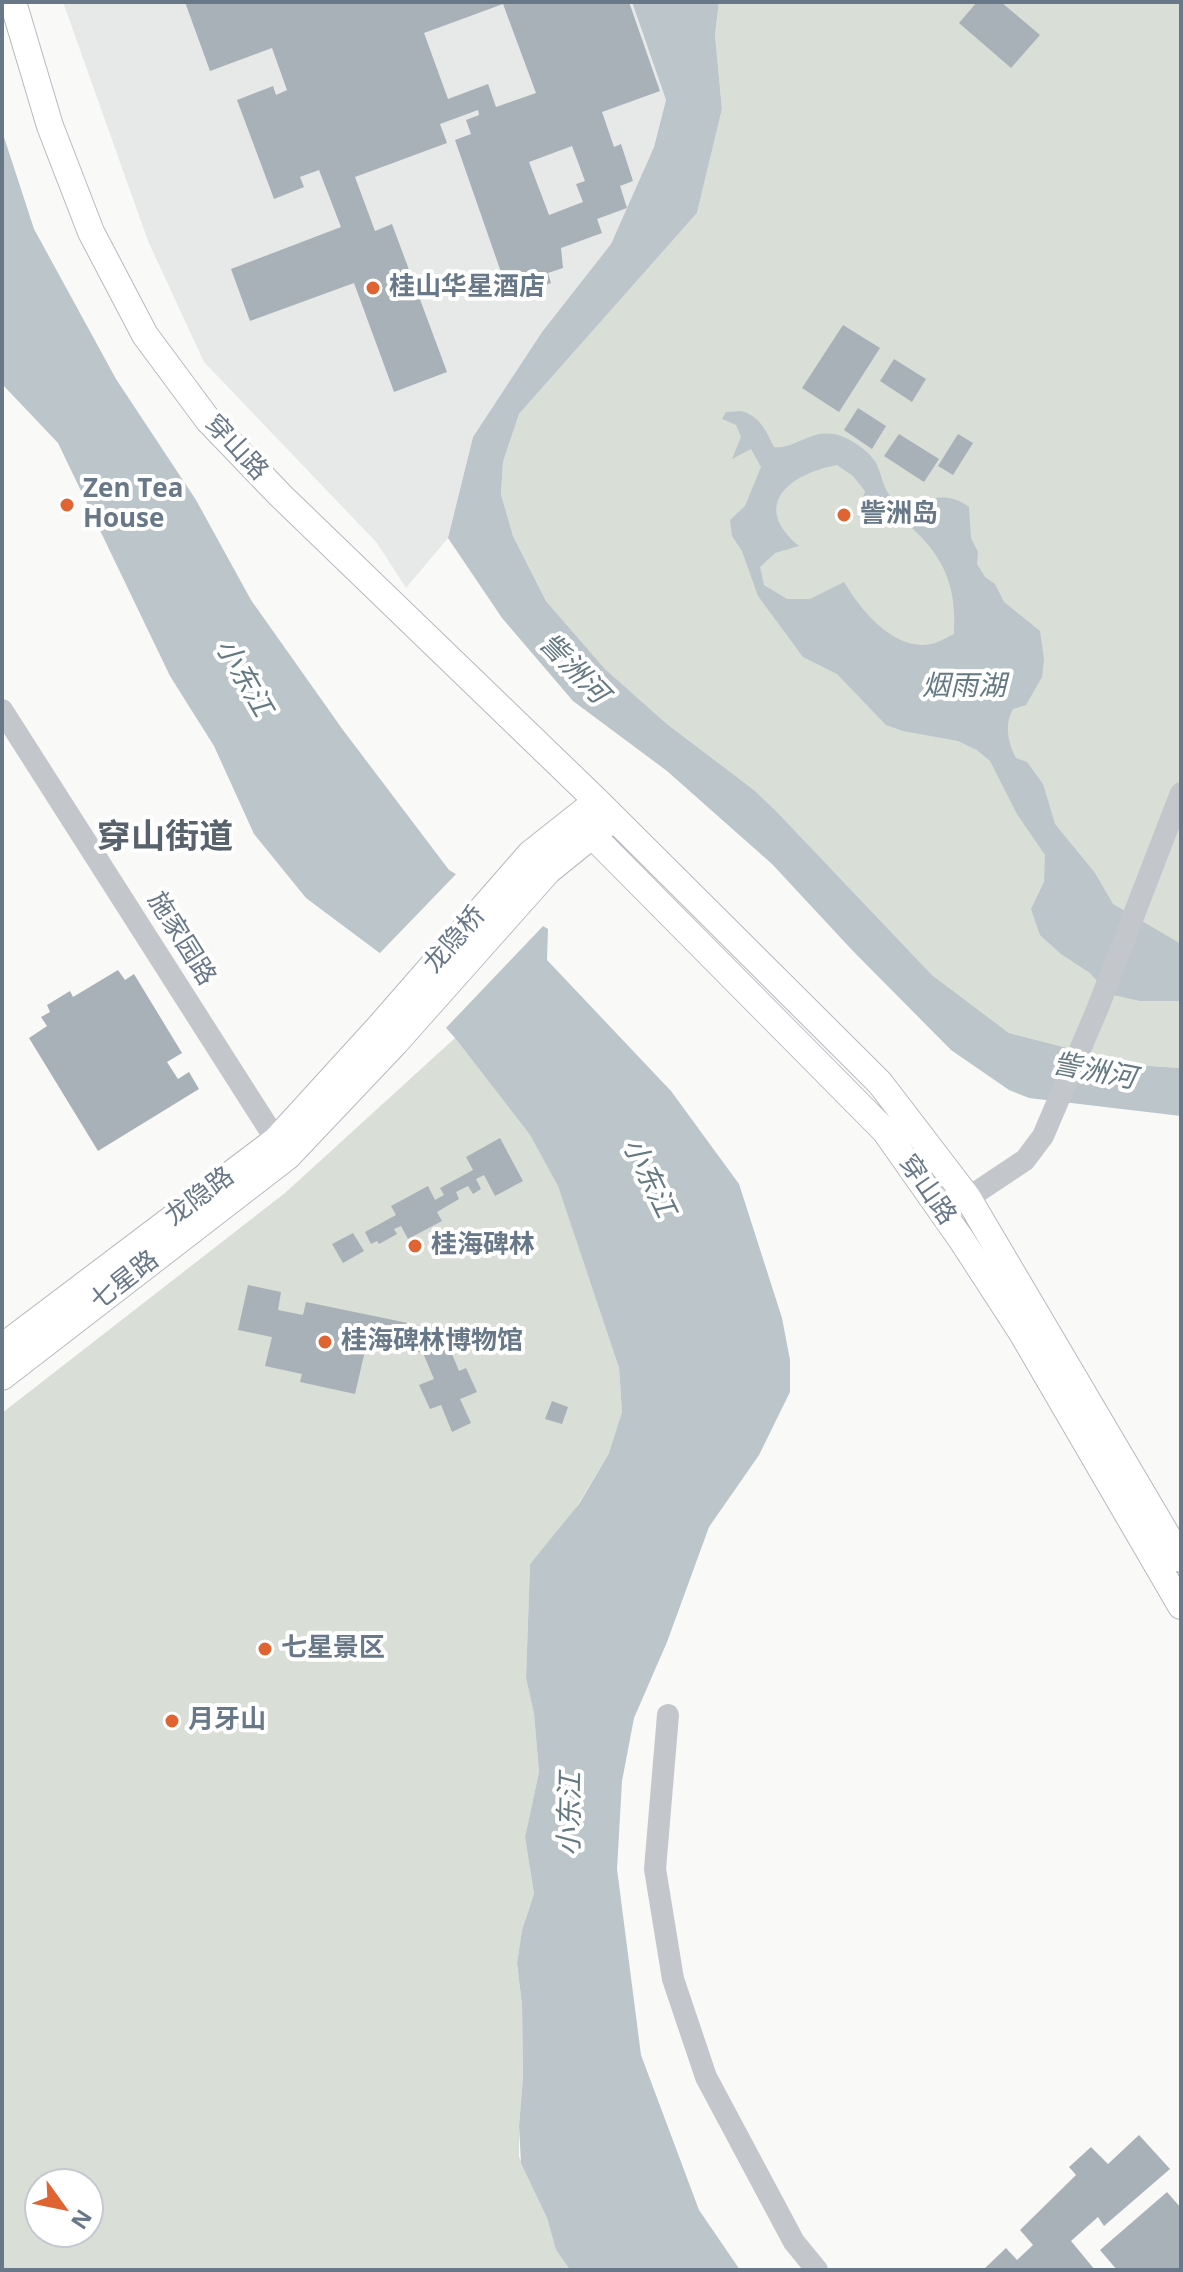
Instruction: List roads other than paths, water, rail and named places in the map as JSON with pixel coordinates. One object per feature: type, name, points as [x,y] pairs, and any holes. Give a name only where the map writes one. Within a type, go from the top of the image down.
[{"type":"main road","name":"穿山路","points":[[13,2],[50,126],[86,218],[145,335],[208,420],[595,818],[885,1131],[1022,1333],[1181,1606]]},
{"type":"main road","name":"穿山路","points":[[595,818],[880,1083],[968,1198],[1181,1559]]},
{"type":"main road","name":"龙隐桥","points":[[387,1035],[539,863],[595,818]]},
{"type":"main road","name":"龙隐路","points":[[2,1347],[281,1148],[387,1035]]},
{"type":"main road","name":"七星路","points":[[2,1377],[281,1148]]},
{"type":"street","name":"施家园路","points":[[2,710],[281,1148]]},
{"type":"street","points":[[968,1198],[1025,1160],[1043,1136],[1137,911],[1181,793]]},
{"type":"street","points":[[668,1715],[655,1869],[673,1979],[706,2077],[794,2242],[817,2270]]},
{"type":"water","name":"訾洲河","points":[[632,2],[719,2],[715,35],[722,109],[697,213],[519,414],[503,462],[501,494],[513,536],[546,601],[605,669],[667,724],[754,790],[932,975],[1009,1033],[1134,1065],[1181,1068],[1181,1116],[1029,1098],[1009,1090],[951,1050],[772,864],[667,771],[573,701],[502,618],[448,538],[473,437],[542,332],[611,244],[654,147],[666,100]]},
{"type":"water","name":"小东江","points":[[2,131],[34,229],[116,379],[196,500],[251,600],[343,730],[449,870],[548,929],[547,960],[671,1091],[739,1184],[782,1318],[790,1360],[790,1392],[759,1455],[709,1527],[667,1642],[634,1718],[622,1781],[617,1869],[641,2055],[699,2210],[740,2270],[570,2270],[556,2250],[547,2218],[521,2163],[522,2005],[517,1963],[522,1930],[534,1894],[525,1837],[539,1772],[534,1714],[526,1678],[530,1564],[579,1504],[609,1453],[622,1412],[619,1368],[558,1186],[530,1135],[455,1038],[381,954],[306,898],[254,834],[214,746],[170,676],[58,443],[2,384]]},
{"type":"water","name":"烟雨湖","points":[[741,411],[753,416],[762,425],[774,447],[788,446],[825,434],[849,440],[871,456],[889,495],[902,502],[947,498],[969,507],[971,538],[978,552],[977,564],[985,577],[995,584],[1004,602],[1040,631],[1044,659],[1042,677],[1026,705],[1013,709],[1010,715],[1008,734],[1013,752],[1016,758],[1027,762],[1043,784],[1055,824],[1095,873],[1113,904],[1181,944],[1181,1001],[1140,1001],[1109,994],[1090,973],[1061,954],[1040,935],[1031,909],[1044,882],[1045,855],[1017,814],[990,761],[977,750],[958,741],[886,725],[837,674],[803,657],[758,596],[742,551],[732,536],[730,520],[745,506],[761,467],[751,449],[732,459],[741,437],[736,425],[722,419],[726,412]],"holes":[[[837,465],[853,476],[865,491],[858,517],[885,506],[917,532],[939,560],[952,592],[954,634],[931,644],[917,645],[891,635],[869,616],[844,582],[810,599],[787,599],[764,585],[760,567],[775,553],[799,546],[785,531],[778,517],[777,505],[782,494],[791,484],[820,469]]]},
{"type":"place","name":"桂山华星酒店","points":[[373,288]]},
{"type":"place","name":"Zen Tea House","points":[[67,505]]},
{"type":"place","name":"訾洲岛","points":[[844,515]]},
{"type":"place","name":"桂海碑林","points":[[415,1246]]},
{"type":"place","name":"桂海碑林博物馆","points":[[325,1342]]},
{"type":"place","name":"七星景区","points":[[265,1649]]},
{"type":"place","name":"月牙山","points":[[172,1721]]},
{"type":"district","name":"穿山街道","points":[[165,838]]}]
